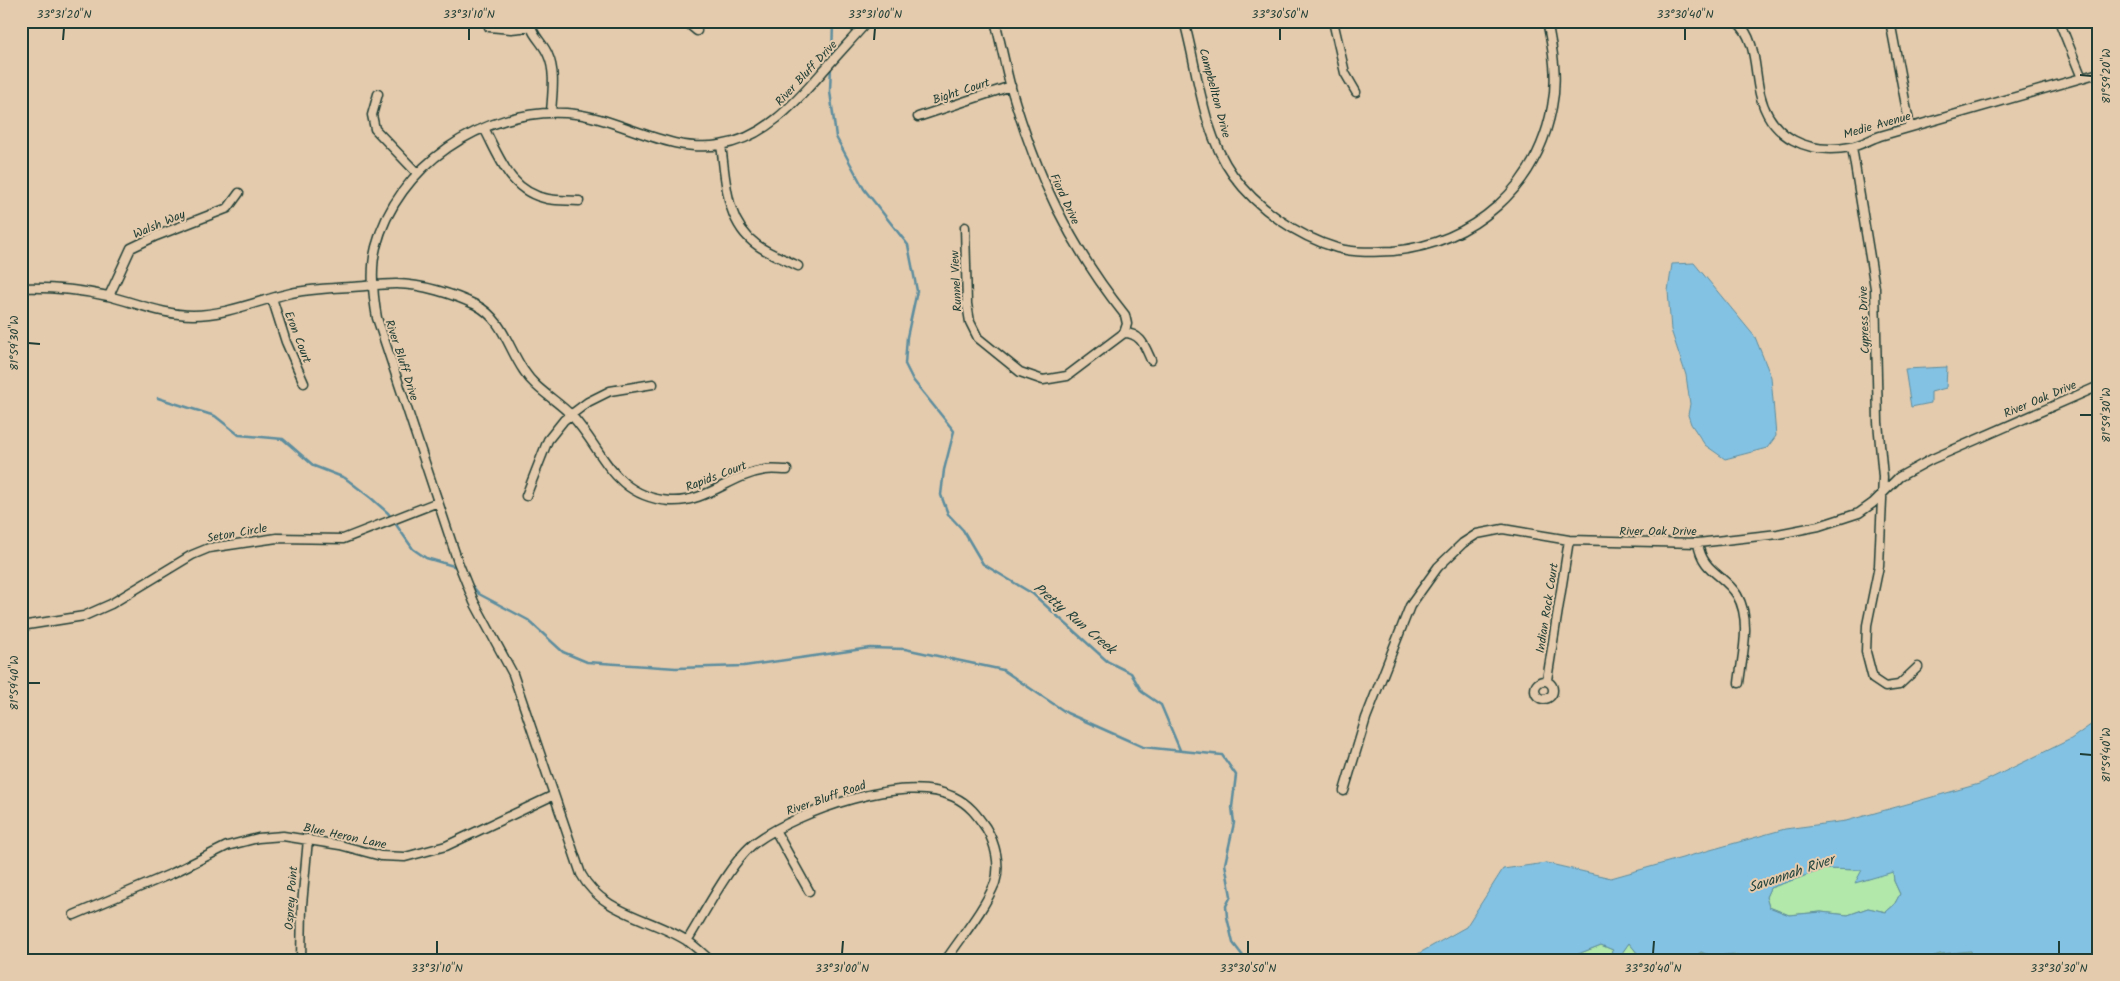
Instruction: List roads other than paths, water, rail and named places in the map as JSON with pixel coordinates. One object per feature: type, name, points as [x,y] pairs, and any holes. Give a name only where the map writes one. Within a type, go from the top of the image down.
[{"type":"street","points":[[685,21],[697,31]]},
{"type":"street","name":"River Bluff Drive","points":[[554,795],[521,694],[501,648],[474,602],[380,335],[373,286],[374,260],[379,236],[399,197],[417,173],[456,143],[484,128],[522,116],[551,113],[594,117],[674,143],[721,145],[750,135],[780,117],[868,21]]},
{"type":"street","name":"Fiord Drive","points":[[995,21],[1010,86],[1030,146],[1054,205],[1086,263],[1125,315],[1127,324],[1124,334]]},
{"type":"street","name":"Campbellton Drive","points":[[1184,21],[1210,124],[1221,153],[1234,176],[1254,199],[1294,230],[1337,248],[1368,252],[1402,250],[1439,242],[1485,217],[1502,202],[1530,165],[1541,143],[1552,109],[1555,67],[1547,21]]},
{"type":"street","points":[[1333,21],[1345,73],[1356,92]]},
{"type":"street","points":[[1890,21],[1910,128]]},
{"type":"street","points":[[2059,21],[2082,78]]},
{"type":"street","name":"Medie Avenue","points":[[1737,22],[1749,36],[1760,94],[1771,122],[1786,136],[1803,145],[1824,148],[1852,147],[1910,128],[2099,73]]},
{"type":"street","points":[[489,27],[511,29],[530,24],[546,49],[551,63],[551,113]]},
{"type":"street","name":"Bight Court","points":[[918,116],[1010,86]]},
{"type":"street","points":[[378,94],[372,115],[375,129],[417,173]]},
{"type":"street","points":[[484,128],[502,166],[519,186],[546,199],[579,201]]},
{"type":"street","points":[[721,145],[730,207],[738,224],[758,246],[798,266]]},
{"type":"street","name":"Cypress Drive","points":[[1852,147],[1875,288],[1883,494],[1879,566],[1866,625],[1866,659],[1873,679],[1885,687],[1900,685],[1918,667]]},
{"type":"street","name":"Walsh Way","points":[[109,296],[131,248],[156,236],[228,208],[239,194]]},
{"type":"street","name":"Runnel View","points":[[965,227],[967,304],[970,322],[978,338],[1020,372],[1043,380],[1067,376],[1124,334]]},
{"type":"street","name":"Rapids Court","points":[[373,286],[395,284],[422,287],[467,302],[483,310],[501,329],[518,363],[531,381],[572,416],[613,475],[632,488],[660,499],[689,500],[754,473],[765,470],[787,470]]},
{"type":"street","points":[[21,288],[57,289],[109,296],[169,313],[195,315],[317,290],[373,286]]},
{"type":"street","name":"Eron Court","points":[[272,298],[286,342],[304,383]]},
{"type":"street","points":[[1124,334],[1134,334],[1141,340],[1151,360]]},
{"type":"street","points":[[526,496],[548,440],[558,426],[588,402],[610,391],[653,384]]},
{"type":"street","name":"River Oak Drive","points":[[1344,791],[1366,718],[1407,614],[1420,590],[1438,567],[1463,543],[1485,531],[1503,529],[1526,531],[1569,540],[1698,543],[1778,534],[1819,526],[1859,513],[1883,494],[1899,477],[1932,459],[2099,386]]},
{"type":"street","name":"Seton Circle","points":[[21,626],[84,616],[111,604],[192,555],[209,548],[277,538],[343,539],[438,502]]},
{"type":"street","name":"Indian Rock Court","points":[[1547,680],[1569,540]]},
{"type":"street","points":[[1698,543],[1704,563],[1732,588],[1743,610],[1744,626],[1739,683]]},
{"type":"street","name":"River Bluff Road","points":[[688,941],[740,858],[756,842],[786,823],[869,794],[892,790],[937,791],[954,797],[977,814],[992,841],[996,856],[997,874],[995,883],[980,909],[946,960]]},
{"type":"street","points":[[554,795],[581,874],[591,890],[612,906],[688,941],[710,960]]},
{"type":"street","name":"Blue Heron Lane","points":[[74,915],[173,873],[227,846],[270,836],[308,838],[381,856],[405,857],[422,854],[446,846],[554,795]]},
{"type":"street","points":[[775,830],[809,891]]},
{"type":"street","name":"Osprey Point","points":[[301,960],[302,905],[308,838]]},
{"type":"water","points":[[1694,263],[1755,337],[1771,377],[1776,436],[1767,448],[1725,459],[1705,445],[1691,424],[1688,415],[1690,404],[1686,375],[1671,330],[1668,291],[1672,264]]},
{"type":"water","points":[[1947,367],[1946,388],[1931,392],[1931,403],[1911,407],[1905,369]]},
{"type":"water","name":"Savannah River","points":[[2099,719],[2099,960],[1975,960],[1971,951],[1940,954],[1921,960],[1742,960],[1735,954],[1712,956],[1701,952],[1690,960],[1643,960],[1629,943],[1617,960],[1605,960],[1613,950],[1601,945],[1578,954],[1570,960],[1407,960],[1466,927],[1503,869],[1546,863],[1611,878],[1785,829],[1846,821],[1979,784],[2071,739]],"holes":[[[1824,869],[1862,870],[1855,883],[1893,872],[1894,881],[1900,894],[1894,905],[1886,912],[1868,908],[1848,915],[1821,912],[1789,915],[1769,907],[1766,897],[1770,888]]]},
{"type":"waterway","name":"Pretty Run Creek","points":[[832,59],[833,21]]},
{"type":"waterway","name":"Pretty Run Creek","points":[[831,65],[830,91],[836,137],[864,189],[908,245],[917,291],[907,337],[905,364],[913,380],[954,431],[944,470],[941,495],[948,514],[963,530],[983,564],[1033,594],[1107,661],[1131,673],[1142,692],[1161,705],[1180,750]]},
{"type":"waterway","points":[[158,398],[215,416],[239,435],[283,439],[314,466],[345,478],[371,498],[388,513],[413,549],[426,558],[457,567]]},
{"type":"waterway","points":[[470,583],[479,594],[528,620],[563,652],[587,662],[676,668],[744,666],[870,648],[905,649],[1003,670],[1067,713],[1143,747],[1222,755],[1236,775],[1232,807],[1234,823],[1225,864],[1231,896],[1226,906],[1227,917],[1233,943],[1246,960]]}]
